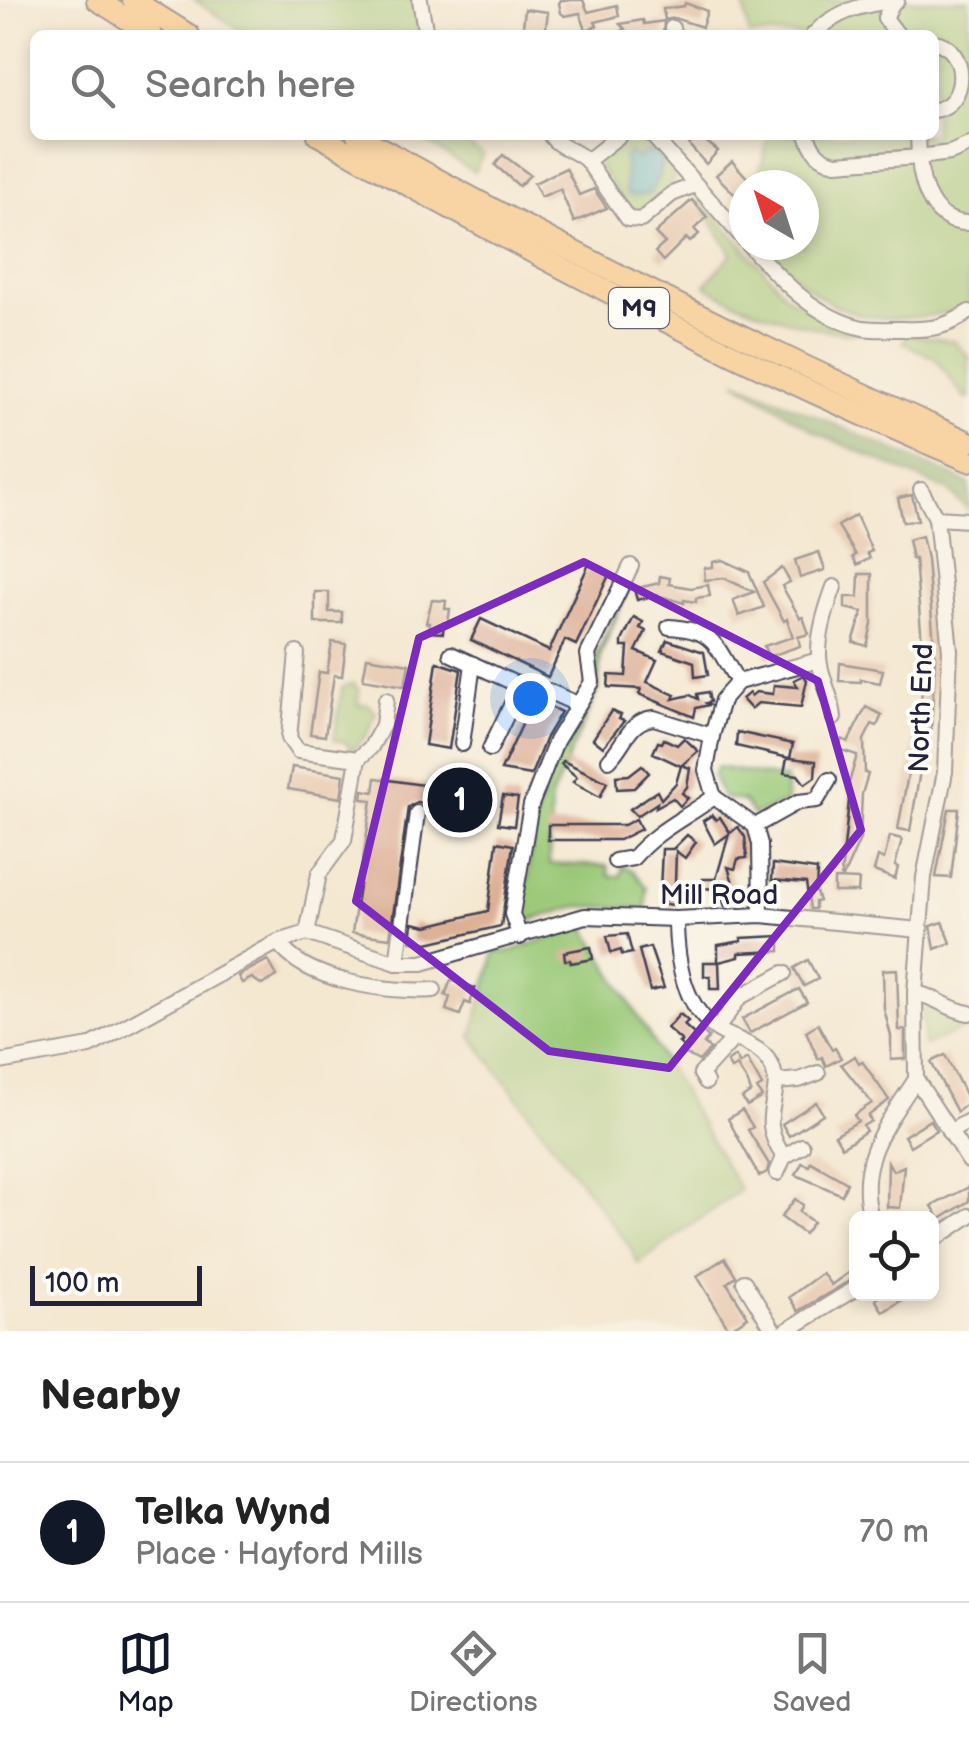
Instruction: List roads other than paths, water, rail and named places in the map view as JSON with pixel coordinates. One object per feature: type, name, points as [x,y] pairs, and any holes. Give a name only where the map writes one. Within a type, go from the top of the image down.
[{"type":"highway","points":[[97,0],[144,30]]},
{"type":"highway","points":[[133,0],[181,30]]},
{"type":"highway","name":"M9","points":[[327,140],[631,304],[796,384],[969,461]]},
{"type":"highway","name":"M9","points":[[366,140],[638,287],[969,442]]},
{"type":"street","points":[[420,0],[425,30]]},
{"type":"street","points":[[820,30],[854,8],[896,0]]},
{"type":"street","points":[[894,30],[885,18],[896,0]]},
{"type":"street","points":[[939,43],[952,46],[962,56],[968,71],[961,97],[939,109]]},
{"type":"street","points":[[538,148],[552,140],[580,154],[628,219],[641,220],[672,194],[695,185]]},
{"type":"street","points":[[587,161],[614,140]]},
{"type":"street","points":[[656,140],[729,222]]},
{"type":"street","points":[[809,140],[816,154],[836,163],[919,158],[969,145]]},
{"type":"street","points":[[918,140],[920,174],[934,206],[958,224],[969,223]]},
{"type":"street","points":[[762,260],[781,281],[826,314],[863,328],[929,330],[948,327],[969,312]]},
{"type":"street","name":"North End","points":[[916,1079],[915,993],[924,877],[945,772],[950,650],[936,518],[921,490]]},
{"type":"street","points":[[936,518],[969,520]]},
{"type":"street","points":[[520,937],[512,914],[531,805],[556,741],[592,682],[588,654],[630,566]]},
{"type":"street","points":[[834,587],[818,660],[833,702],[834,718]]},
{"type":"street","points":[[811,599],[827,606]]},
{"type":"street","points":[[669,627],[699,629],[710,637],[738,682]]},
{"type":"street","points":[[297,653],[289,738],[292,746],[298,751],[358,759]]},
{"type":"street","points":[[450,654],[521,685],[578,704]]},
{"type":"street","points":[[761,915],[760,844],[755,826],[714,798],[706,770],[712,736],[722,700],[738,682],[818,660]]},
{"type":"street","points":[[462,744],[472,664]]},
{"type":"street","points":[[490,749],[521,685]]},
{"type":"street","points":[[307,933],[319,874],[344,840],[358,759],[371,747],[383,725],[384,699]]},
{"type":"street","points":[[833,702],[852,700]]},
{"type":"street","points":[[610,760],[637,722],[645,718],[712,736]]},
{"type":"street","points":[[816,800],[829,780]]},
{"type":"street","points":[[616,861],[636,864],[654,834],[714,798]]},
{"type":"street","points":[[755,826],[798,802],[816,800]]},
{"type":"street","points":[[816,800],[822,816]]},
{"type":"street","points":[[0,1062],[90,1046],[278,942],[307,933],[397,963],[418,814]]},
{"type":"street","name":"Mill Road","points":[[397,963],[422,963],[585,916],[676,919],[761,915],[920,930]]},
{"type":"street","points":[[676,919],[682,980],[710,1024],[762,1053],[775,1072],[770,1121],[772,1136],[784,1157]]},
{"type":"street","points":[[278,942],[297,962],[321,972],[391,991],[434,990]]},
{"type":"street","points":[[717,1029],[740,997],[784,972]]},
{"type":"street","points":[[915,993],[926,994],[952,1011],[969,1013]]},
{"type":"street","points":[[706,1082],[701,1074],[734,1038]]},
{"type":"street","points":[[776,1082],[800,1080],[818,1073]]},
{"type":"street","points":[[870,1211],[868,1163],[916,1079],[969,1162]]},
{"type":"street","points":[[950,1132],[969,1120]]},
{"type":"street","points":[[777,1173],[784,1157],[802,1146]]},
{"type":"street","points":[[939,1236],[969,1216]]},
{"type":"street","points":[[744,1282],[774,1331]]},
{"type":"street","points":[[786,1331],[849,1292]]},
{"type":"water","points":[[653,151],[660,154],[657,179],[649,194],[631,196],[626,192],[624,157],[629,153],[638,158]]},
{"type":"place","name":"Telka Wynd","points":[[460,800]]}]
